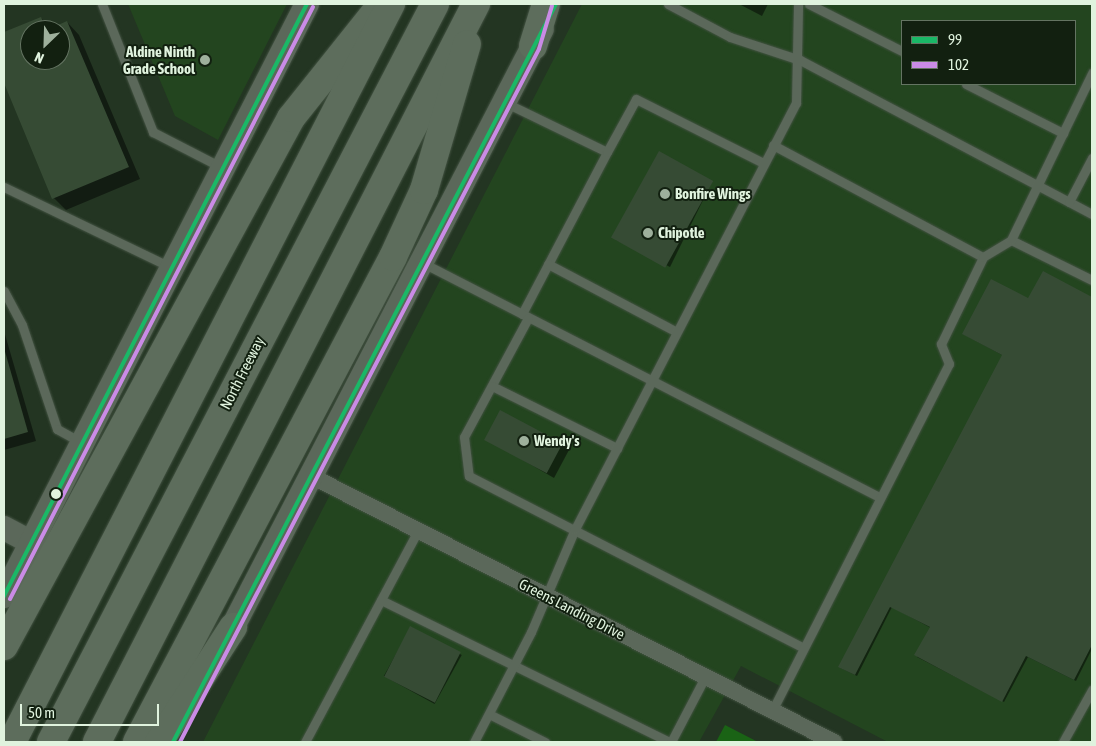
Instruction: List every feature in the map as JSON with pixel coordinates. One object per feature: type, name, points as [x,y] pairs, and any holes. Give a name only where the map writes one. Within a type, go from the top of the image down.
[{"type":"highway","points":[[4,646],[291,118],[383,4]]},
{"type":"highway","points":[[12,742],[391,4]]},
{"type":"highway","name":"North Freeway","points":[[51,742],[435,4]]},
{"type":"highway","points":[[137,742],[424,190],[448,120],[477,4]]},
{"type":"highway","points":[[97,742],[477,4]]},
{"type":"highway","points":[[533,46],[546,4]]},
{"type":"highway","points":[[159,742],[233,627]]},
{"type":"main road","points":[[4,596],[174,269],[306,4]]},
{"type":"main road","points":[[173,742],[556,4]]},
{"type":"main road","points":[[4,528],[32,542]]},
{"type":"street","name":"Greens Landing Drive","points":[[311,476],[834,742]]},
{"type":"lane","points":[[102,4],[153,132],[223,168]]},
{"type":"lane","points":[[668,4],[730,37],[800,60],[1092,214]]},
{"type":"lane","points":[[474,742],[512,667],[575,529],[675,331],[796,103],[800,60],[794,33],[798,4]]},
{"type":"lane","points":[[809,4],[901,50]]},
{"type":"lane","points":[[772,711],[879,497],[949,364],[941,344],[983,257],[1011,240],[1063,134],[1089,87],[1092,73]]},
{"type":"lane","points":[[968,85],[1063,134]]},
{"type":"lane","points":[[763,163],[636,99],[548,264],[492,386],[464,437],[469,476],[803,648]]},
{"type":"lane","points":[[504,102],[607,152]]},
{"type":"lane","points":[[773,145],[983,257]]},
{"type":"lane","points":[[1069,202],[1092,158]]},
{"type":"lane","points":[[4,187],[174,269]]},
{"type":"lane","points":[[1011,240],[1092,280]]},
{"type":"lane","points":[[421,262],[879,497]]},
{"type":"lane","points":[[548,264],[675,331]]},
{"type":"lane","points":[[4,291],[22,325],[57,429],[83,444]]},
{"type":"lane","points":[[492,386],[617,448]]},
{"type":"lane","points":[[305,742],[418,530]]},
{"type":"lane","points":[[381,600],[512,667],[670,742],[705,677]]},
{"type":"lane","points":[[1063,742],[1092,690]]},
{"type":"lane","points":[[489,714],[545,742]]},
{"type":"shaded area","name":"Aldine Ninth Grade School","points":[[128,4],[287,4],[218,140],[175,116]]},
{"type":"shaded area","points":[[582,4],[1092,4],[1092,742],[888,742],[741,666],[699,742],[203,742]]},
{"type":"green space","points":[[725,725],[758,742],[716,742]]},
{"type":"building","points":[[20,26],[20,70],[70,70],[70,28],[129,167],[52,199],[4,83],[4,32]]},
{"type":"building","points":[[659,151],[713,181],[665,268],[611,238]]},
{"type":"building","points":[[1043,271],[1092,297],[1092,645],[1074,680],[1026,656],[1002,702],[914,655],[930,627],[890,607],[855,675],[838,667],[1002,355],[962,334],[991,279],[1028,298]]},
{"type":"building","points":[[4,348],[28,432],[4,439]]},
{"type":"building","name":"Wendy's","points":[[500,410],[563,443],[547,473],[484,440]]},
{"type":"building","points":[[410,626],[461,652],[435,703],[384,677]]},
{"type":"transit line","name":"99","points":[[4,596],[307,4]]},
{"type":"transit line","name":"99","points":[[173,742],[556,4]]},
{"type":"transit line","name":"102","points":[[180,742],[539,49],[552,6]]},
{"type":"transit line","name":"102","points":[[10,599],[313,7]]},
{"type":"place","name":"Aldine Ninth Grade School","points":[[205,60]]},
{"type":"place","name":"Bonfire Wings","points":[[665,194]]},
{"type":"place","name":"Chipotle","points":[[648,233]]},
{"type":"place","name":"Wendy's","points":[[524,441]]}]
